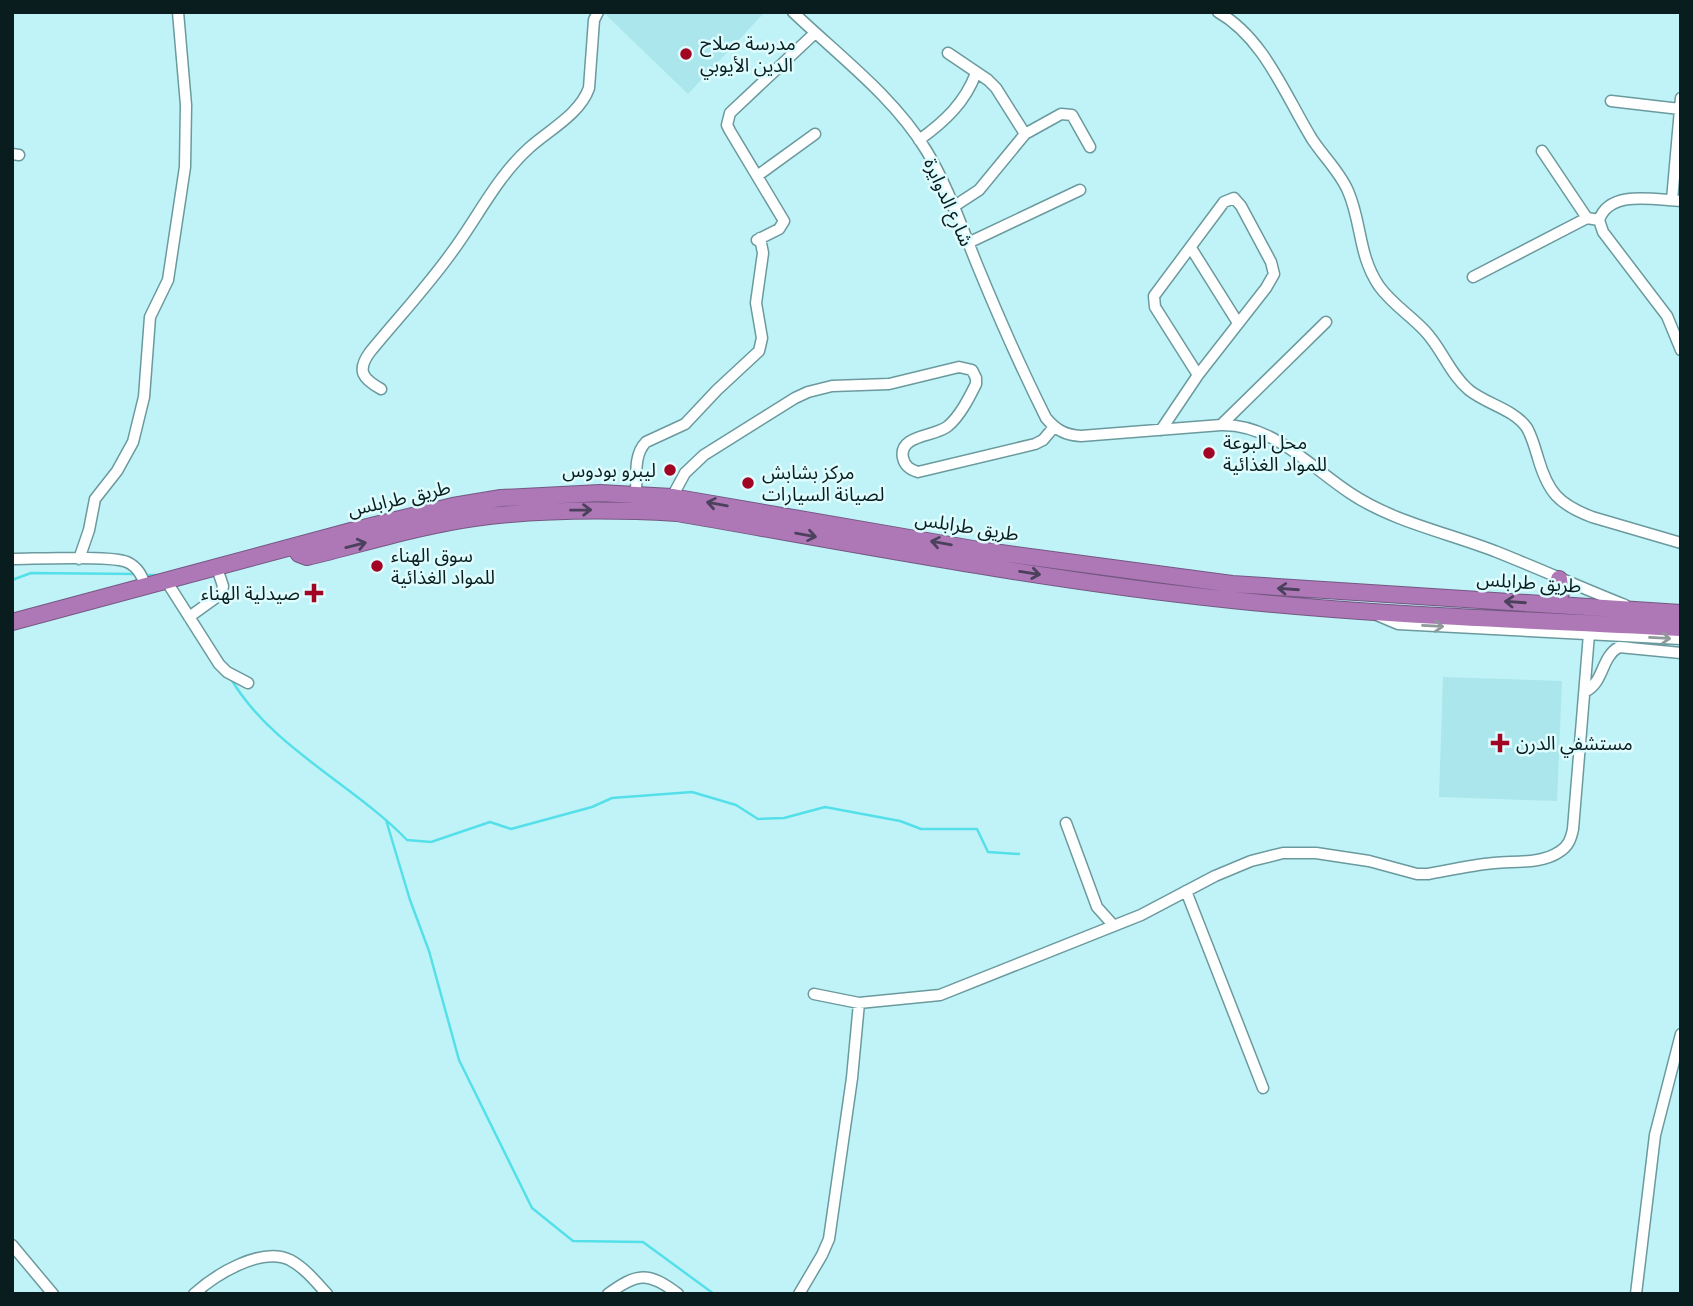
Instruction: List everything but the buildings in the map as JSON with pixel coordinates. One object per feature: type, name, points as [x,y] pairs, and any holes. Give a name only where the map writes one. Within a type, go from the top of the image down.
[{"type":"highway","name":"طريق طرابلس","points":[[12,622],[453,506],[502,498],[600,493],[672,497],[979,550],[1232,584],[1681,613]]},
{"type":"highway","points":[[294,547],[299,554],[307,557],[471,518],[516,513],[612,510],[677,513],[1076,581],[1243,601],[1367,611],[1681,628]]},
{"type":"highway","points":[[1553,605],[1561,593],[1559,579]]},
{"type":"street","points":[[79,559],[89,530],[95,499],[117,471],[133,442],[144,397],[150,317],[168,280],[185,167],[186,105],[178,12]]},
{"type":"street","points":[[382,389],[364,377],[366,356],[442,266],[507,171],[529,148],[579,106],[585,97],[589,88],[594,20],[598,12]]},
{"type":"street","name":"شارع الدوايرة","points":[[793,12],[867,81],[926,151],[953,207],[1012,349],[1046,418],[1054,427]]},
{"type":"street","points":[[1218,12],[1242,30],[1265,58],[1314,141],[1347,188],[1353,202],[1369,270],[1388,298],[1425,331],[1468,389],[1522,423],[1531,438],[1544,479],[1558,500],[1577,512],[1681,543]]},
{"type":"street","points":[[636,495],[637,458],[641,447],[646,442],[685,424],[759,351],[762,338],[756,303],[763,253],[758,239],[779,229],[783,221],[730,131],[728,119],[730,113],[815,33]]},
{"type":"street","points":[[948,53],[996,88],[1025,135]]},
{"type":"street","points":[[919,140],[956,109],[976,73]]},
{"type":"street","points":[[1611,102],[1680,104],[1676,201],[1621,201],[1605,209],[1599,220],[1603,232],[1667,316],[1681,350]]},
{"type":"street","points":[[953,207],[979,190],[1025,135],[1061,114],[1066,113],[1076,120],[1090,147]]},
{"type":"street","points":[[757,176],[815,134]]},
{"type":"street","points":[[1542,151],[1587,218]]},
{"type":"street","points":[[968,243],[1080,190]]},
{"type":"street","points":[[1161,430],[1198,375],[1274,274],[1271,262],[1237,202],[1229,198],[1158,290],[1154,302],[1158,313],[1198,375]]},
{"type":"street","points":[[1473,277],[1587,218],[1599,220]]},
{"type":"street","points":[[1191,248],[1238,323]]},
{"type":"street","points":[[1221,425],[1326,322]]},
{"type":"street","points":[[672,497],[685,473],[704,455],[808,392],[832,386],[889,384],[960,367],[972,370],[976,384],[951,423],[942,430],[916,438],[906,445],[903,451],[904,463],[908,468],[918,472],[1035,444],[1043,440],[1054,427],[1062,433],[1082,436],[1221,425],[1244,427],[1269,435],[1350,493],[1375,507],[1499,553],[1637,610]]},
{"type":"street","points":[[12,559],[125,561],[142,576],[146,587]]},
{"type":"street","points":[[189,617],[221,594],[223,586],[217,568]]},
{"type":"street","points":[[167,582],[222,668],[248,683]]},
{"type":"street","points":[[1367,611],[1398,624],[1681,639]]},
{"type":"street","points":[[814,994],[859,1003],[940,995],[1114,926],[1251,860],[1283,853],[1316,853],[1369,861],[1417,874],[1493,863],[1540,860],[1552,856],[1563,850],[1571,841],[1573,830],[1589,635]]},
{"type":"street","points":[[1586,691],[1597,682],[1609,656],[1619,648],[1681,653]]},
{"type":"street","points":[[1066,823],[1097,906],[1114,926]]},
{"type":"street","points":[[1186,891],[1264,1088]]},
{"type":"street","points":[[799,1294],[829,1239],[852,1078],[859,1003]]},
{"type":"street","points":[[1636,1294],[1656,1135],[1681,1034]]},
{"type":"street","points":[[12,1245],[53,1294]]},
{"type":"street","points":[[201,1291],[246,1262],[278,1256],[302,1269],[327,1294]]},
{"type":"street","points":[[608,1294],[631,1278],[640,1276],[651,1277],[678,1294]]},
{"type":"shaded area","name":"مدرسة صلاح الدين الأيوبي","points":[[765,12],[688,94],[605,14]]},
{"type":"shaded area","name":"مستشفي الدرن","points":[[1443,677],[1562,681],[1557,801],[1439,797]]},
{"type":"waterway","points":[[12,580],[31,573],[135,574]]},
{"type":"waterway","points":[[149,575],[157,575]]},
{"type":"waterway","points":[[231,679],[268,725],[407,840],[431,842],[490,822],[511,829],[592,807],[612,798],[692,792],[736,805],[758,819],[784,818],[825,807],[900,821],[921,829],[977,829],[988,852],[1019,854]]},
{"type":"waterway","points":[[386,820],[410,900],[429,951],[459,1060],[532,1208],[573,1241],[643,1242],[714,1294]]},
{"type":"place","name":"مدرسة صلاح الدين الأيوبي","points":[[686,54]]},
{"type":"place","name":"محل البوعة للمواد الغذائية","points":[[1209,453]]},
{"type":"place","name":"ليبرو بودوس","points":[[670,470]]},
{"type":"place","name":"مركز بشابش لصيانة السيارات","points":[[748,483]]},
{"type":"place","name":"سوق الهناء للمواد الغذائية","points":[[377,566]]},
{"type":"place","name":"صيدلية الهناء","points":[[314,593]]},
{"type":"place","name":"مستشفي الدرن","points":[[1500,743]]}]
